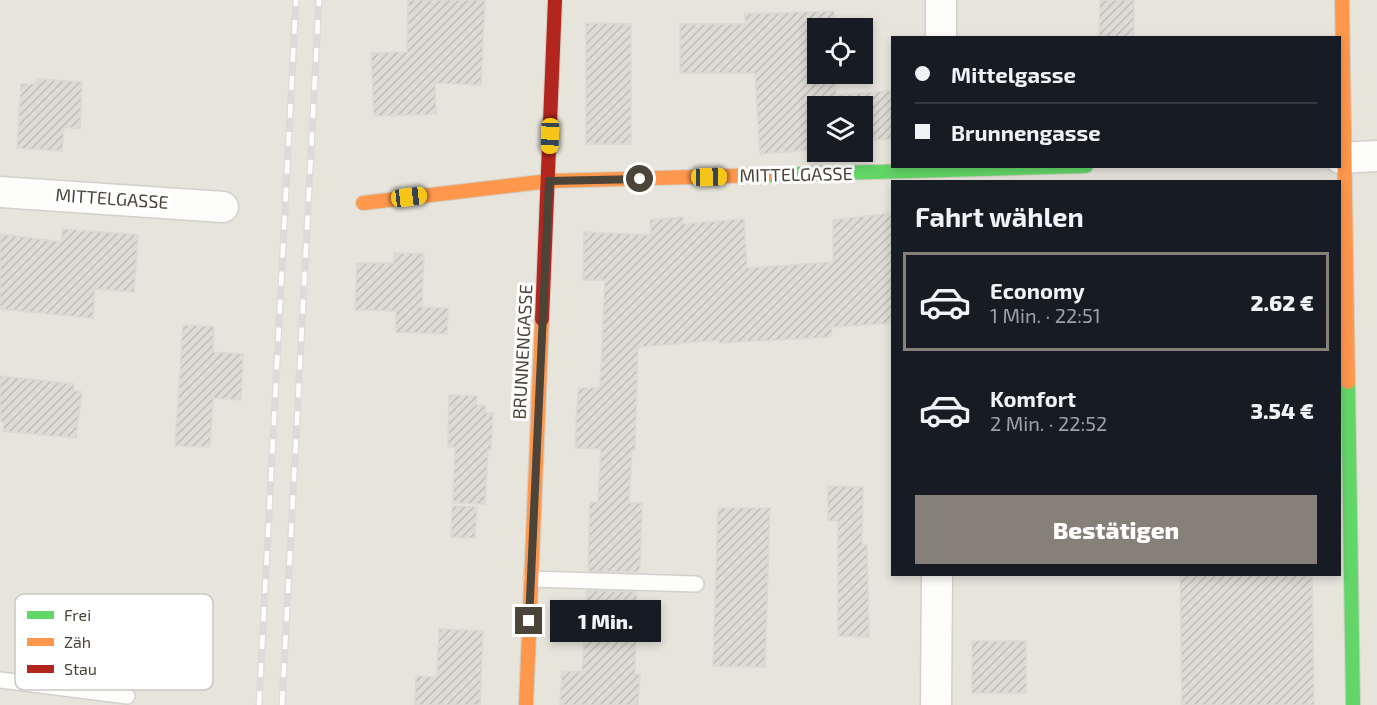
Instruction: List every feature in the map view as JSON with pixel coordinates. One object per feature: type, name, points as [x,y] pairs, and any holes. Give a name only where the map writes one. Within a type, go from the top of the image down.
[{"type":"street","name":"BRUNNENGASSE","points":[[526,705],[555,0]]},
{"type":"street","points":[[941,0],[941,36]]},
{"type":"street","points":[[1342,0],[1342,158],[1353,705]]},
{"type":"street","points":[[1342,158],[1377,156]]},
{"type":"street","name":"MITTELGASSE","points":[[363,203],[549,181],[939,173],[1044,168]]},
{"type":"street","name":"MITTELGASSE","points":[[0,192],[223,207]]},
{"type":"street","points":[[936,576],[936,705]]},
{"type":"lane","points":[[531,579],[696,584]]},
{"type":"lane","points":[[0,680],[15,682]]},
{"type":"lane","points":[[79,690],[127,696]]},
{"type":"shaded area","points":[[0,0],[1377,0],[1377,705],[0,705]]},
{"type":"building","points":[[408,0],[485,0],[481,85],[435,83],[436,114],[374,116],[371,53],[407,52]]},
{"type":"building","points":[[1100,0],[1134,0],[1134,36],[1099,36]]},
{"type":"building","points":[[834,11],[834,18],[807,18],[807,84],[836,84],[836,95],[891,91],[891,139],[873,140],[873,96],[807,96],[807,150],[760,154],[755,73],[680,73],[680,24],[745,24],[745,14]]},
{"type":"building","points":[[586,23],[631,24],[631,144],[586,144]]},
{"type":"building","points":[[39,79],[82,82],[80,129],[64,127],[62,151],[17,148],[21,84],[34,84]]},
{"type":"building","points":[[891,213],[891,323],[832,327],[831,337],[719,343],[719,340],[638,347],[635,450],[632,450],[629,503],[642,503],[640,567],[638,572],[588,571],[590,502],[598,502],[601,449],[575,448],[578,388],[600,388],[605,280],[583,280],[584,232],[651,235],[650,220],[683,217],[683,224],[744,219],[747,268],[833,262],[833,220]]},
{"type":"building","points":[[62,229],[138,235],[134,292],[95,289],[93,318],[0,309],[0,234],[62,242]]},
{"type":"building","points":[[394,253],[424,254],[422,307],[448,308],[447,334],[396,332],[396,311],[355,310],[357,263],[394,263]]},
{"type":"building","points":[[183,325],[214,327],[213,352],[243,354],[241,400],[213,398],[210,447],[175,446]]},
{"type":"building","points":[[0,376],[74,384],[73,391],[82,392],[76,438],[3,431],[4,422],[0,421]]},
{"type":"building","points":[[449,395],[477,396],[476,405],[485,405],[485,413],[493,413],[491,449],[488,449],[485,504],[453,503],[455,447],[448,447]]},
{"type":"building","points":[[828,486],[863,487],[862,545],[867,545],[869,637],[838,636],[838,521],[828,520]]},
{"type":"building","points":[[452,506],[477,507],[475,538],[451,537]]},
{"type":"building","points":[[718,508],[770,508],[765,667],[713,666]]},
{"type":"building","points":[[1180,576],[1312,576],[1314,705],[1182,705]]},
{"type":"building","points":[[587,590],[637,592],[635,674],[640,674],[638,705],[560,705],[562,671],[582,672]]},
{"type":"building","points":[[439,629],[483,631],[480,705],[415,705],[416,676],[437,677]]},
{"type":"building","points":[[972,641],[1026,641],[1026,693],[972,693]]},
{"type":"railway","points":[[259,705],[296,0]]},
{"type":"railway","points":[[282,705],[319,0]]},
{"type":"traffic: fast","points":[[766,175],[1015,168]]},
{"type":"traffic: fast","points":[[1348,382],[1353,705]]},
{"type":"traffic: slow","points":[[1342,0],[1348,382]]},
{"type":"traffic: slow","points":[[363,203],[549,181],[766,175]]},
{"type":"traffic: slow","points":[[526,705],[542,319]]},
{"type":"traffic: jam","points":[[542,319],[555,0]]},
{"type":"route","points":[[529,621],[549,181],[640,179]]}]
